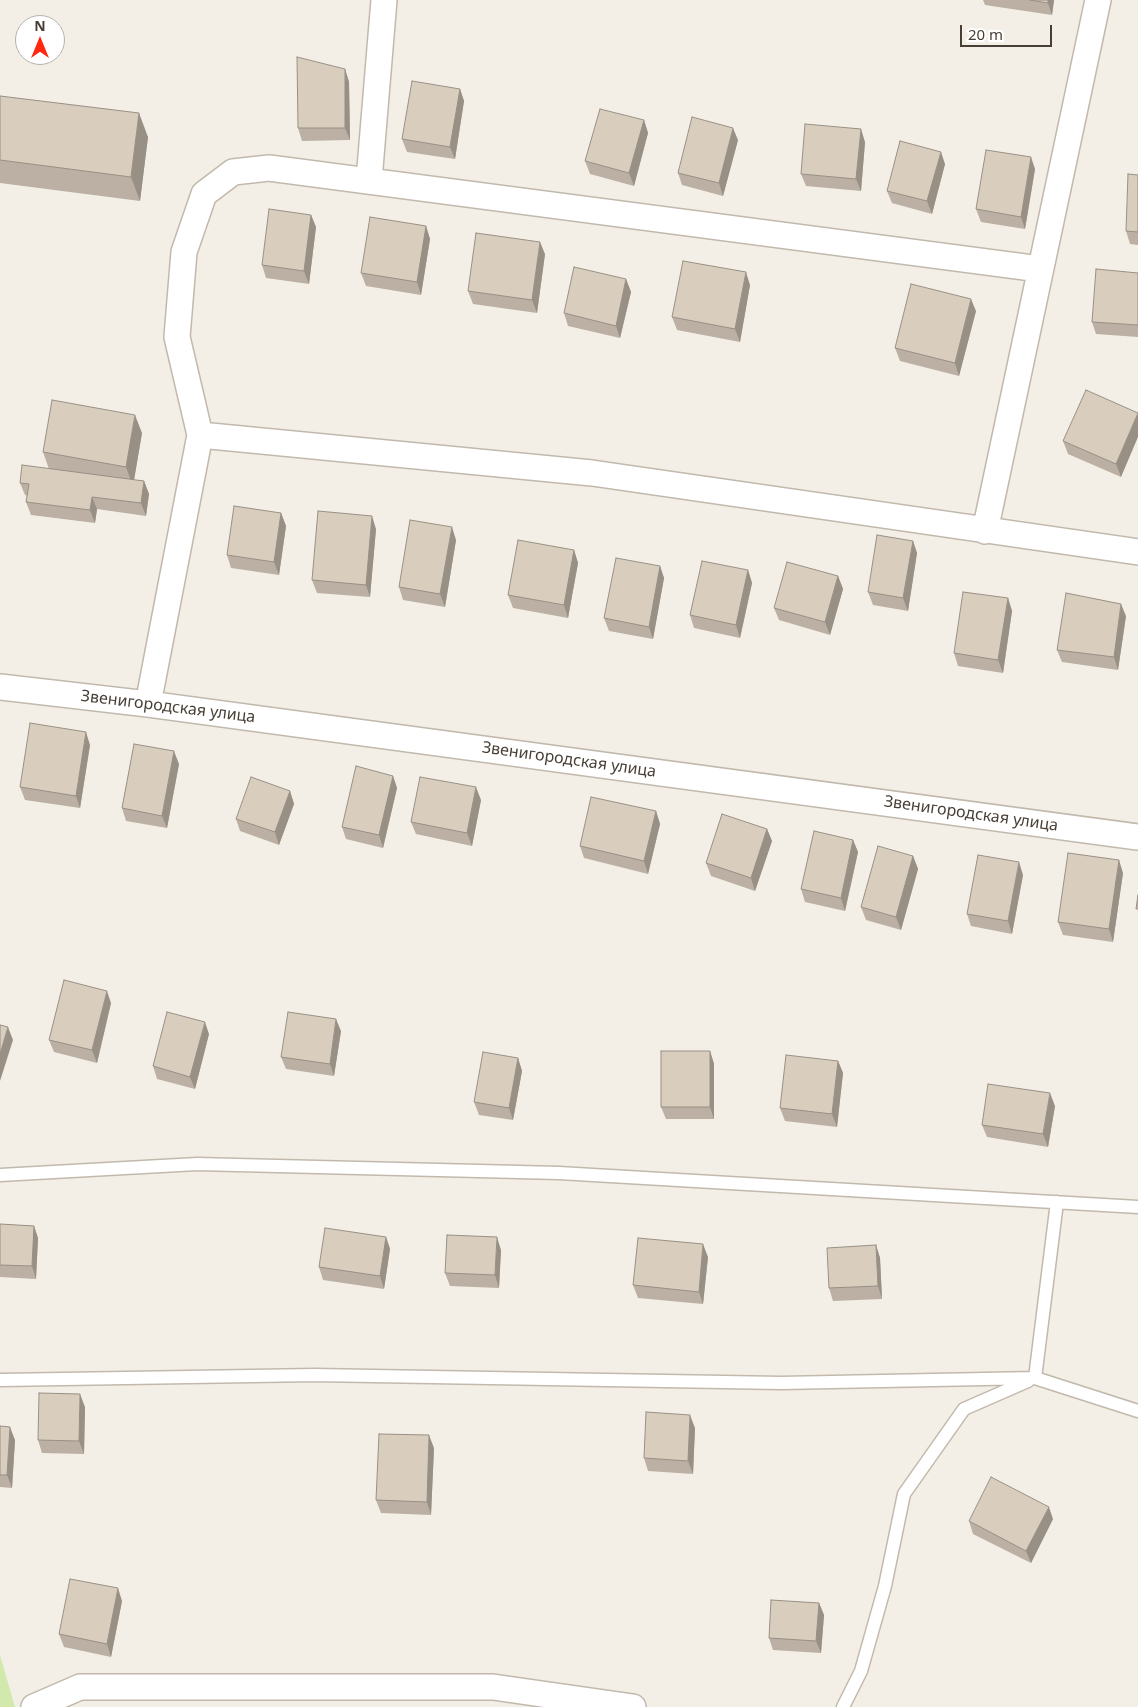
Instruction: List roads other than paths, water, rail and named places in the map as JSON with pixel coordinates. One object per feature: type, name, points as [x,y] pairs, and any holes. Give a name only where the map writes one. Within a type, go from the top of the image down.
[{"type":"street","points":[[369,180],[384,0]]},
{"type":"street","points":[[986,531],[1098,0]]},
{"type":"street","points":[[148,704],[200,435],[178,337],[184,252],[204,194],[233,172],[269,168],[369,180],[1040,269]]},
{"type":"street","points":[[200,435],[592,473],[1138,552]]},
{"type":"street","name":"Звенигородская улица","points":[[0,687],[148,704],[1138,837]]},
{"type":"street","points":[[34,1707],[80,1687],[493,1687],[547,1700],[633,1707]]},
{"type":"lane","points":[[0,1175],[196,1164],[549,1172],[1138,1207]]},
{"type":"lane","points":[[1035,1378],[1057,1202]]},
{"type":"lane","points":[[0,1380],[315,1375],[781,1382],[1035,1378],[1138,1411]]},
{"type":"lane","points":[[843,1707],[861,1671],[885,1586],[904,1494],[964,1409],[1035,1378]]}]
